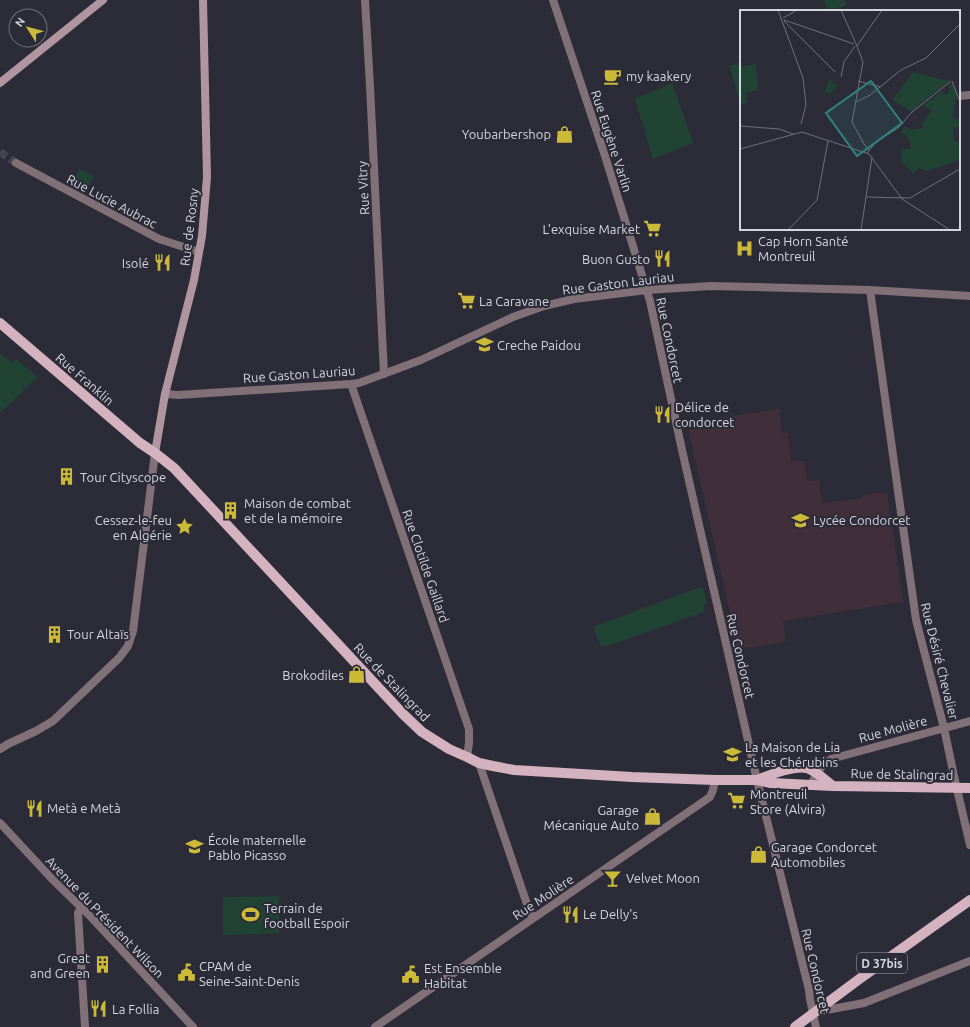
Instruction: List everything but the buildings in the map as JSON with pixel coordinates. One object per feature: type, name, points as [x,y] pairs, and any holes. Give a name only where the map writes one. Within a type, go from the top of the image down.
[{"type":"main road","points":[[0,83],[103,0]]},
{"type":"main road","name":"Rue de Rosny","points":[[155,453],[165,394],[194,280],[202,236],[207,177],[203,0]]},
{"type":"main road","name":"Rue Franklin","points":[[0,323],[140,443],[155,453]]},
{"type":"main road","name":"Rue de Stalingrad","points":[[155,453],[174,468],[403,714],[422,732],[449,749],[480,763],[514,770],[632,778],[757,780],[771,783],[833,786],[970,788]]},
{"type":"main road","name":"Rue de Stalingrad","points":[[757,780],[794,768],[807,768],[833,786]]},
{"type":"main road","name":"D 37bis","points":[[795,1027],[970,900]]},
{"type":"street","name":"Rue Vitry","points":[[365,0],[384,374]]},
{"type":"street","name":"Rue Eugène Varlin","points":[[553,0],[603,149],[647,290]]},
{"type":"street","points":[[960,96],[970,95]]},
{"type":"street","name":"Rue Lucie Aubrac","points":[[16,163],[159,239],[199,252]]},
{"type":"street","name":"Rue Gaston Lauriau","points":[[165,394],[359,383],[421,360],[513,316],[544,306],[574,299],[647,290],[711,286],[870,290],[970,296]]},
{"type":"street","name":"Rue Condorcet","points":[[647,290],[757,780],[809,990],[816,1027]]},
{"type":"street","name":"Rue Désiré Chevalier","points":[[870,290],[916,620],[944,728],[970,845]]},
{"type":"street","name":"Rue Clotilde Gaillard","points":[[351,384],[469,729],[467,757]]},
{"type":"street","points":[[0,749],[53,721],[119,658],[128,646],[133,631],[155,453]]},
{"type":"street","name":"Rue Molière","points":[[811,785],[816,773],[831,758],[970,721]]},
{"type":"street","points":[[480,763],[533,918]]},
{"type":"street","name":"Rue Molière","points":[[376,1027],[710,797],[715,780]]},
{"type":"street","name":"Avenue du Président Wilson","points":[[0,823],[53,880],[82,907],[193,1027]]},
{"type":"street","points":[[82,907],[78,913],[85,1027]]},
{"type":"street","points":[[813,1013],[864,1003],[970,961]]},
{"type":"shaded area","name":"Lycée Condorcet","points":[[779,409],[782,433],[788,433],[791,461],[804,461],[807,481],[819,480],[822,503],[863,498],[863,495],[887,492],[903,602],[783,621],[786,642],[738,649],[687,423]]},
{"type":"green space","points":[[824,0],[845,0],[847,5],[828,10]]},
{"type":"green space","points":[[740,62],[740,103],[730,66]]},
{"type":"green space","points":[[672,83],[693,143],[653,159],[635,99]]},
{"type":"green space","points":[[79,169],[95,176],[85,191],[72,185]]},
{"type":"green space","points":[[0,354],[13,363],[16,359],[38,377],[0,413]]},
{"type":"green space","points":[[698,588],[703,588],[707,604],[703,605],[704,612],[601,647],[593,627]]},
{"type":"green space","name":"Terrain de football Espoir","points":[[279,896],[279,933],[223,935],[223,897]]},
{"type":"tunnel","points":[[0,152],[16,163]]},
{"type":"place","name":"my kaakery","points":[[613,76]]},
{"type":"place","name":"Youbarbershop","points":[[564,134]]},
{"type":"place","name":"L'exquise Market","points":[[653,229]]},
{"type":"place","name":"Cap Horn Santé Montreuil","points":[[745,248]]},
{"type":"place","name":"Buon Gusto","points":[[663,259]]},
{"type":"place","name":"Isolé","points":[[162,263]]},
{"type":"place","name":"La Caravane","points":[[466,301]]},
{"type":"place","name":"Creche Paidou","points":[[484,345]]},
{"type":"place","name":"Délice de condorcet","points":[[662,414]]},
{"type":"place","name":"Tour Cityscope","points":[[67,477]]},
{"type":"place","name":"Maison de combat et de la mémoire","points":[[231,510]]},
{"type":"place","name":"Lycée Condorcet","points":[[800,520]]},
{"type":"place","name":"Cessez-le-feu en Algérie","points":[[185,527]]},
{"type":"place","name":"Tour Altaïs","points":[[54,634]]},
{"type":"place","name":"Brokodiles","points":[[357,675]]},
{"type":"place","name":"La Maison de Lia et les Chérubins","points":[[732,754]]},
{"type":"place","name":"Montreuil Store (Alvira)","points":[[737,801]]},
{"type":"place","name":"Metà e Metà","points":[[34,808]]},
{"type":"place","name":"Garage Mécanique Auto","points":[[652,817]]},
{"type":"place","name":"École maternelle Pablo Picasso","points":[[195,847]]},
{"type":"place","name":"Garage Condorcet Automobiles","points":[[758,854]]},
{"type":"place","name":"Velvet Moon","points":[[613,878]]},
{"type":"place","name":"Le Delly's","points":[[570,914]]},
{"type":"place","name":"Terrain de football Espoir","points":[[251,915]]},
{"type":"place","name":"Great and Green","points":[[103,965]]},
{"type":"place","name":"CPAM de Seine-Saint-Denis","points":[[186,973]]},
{"type":"place","name":"Est Ensemble Habitat","points":[[411,975]]},
{"type":"place","name":"La Follia","points":[[99,1009]]}]
